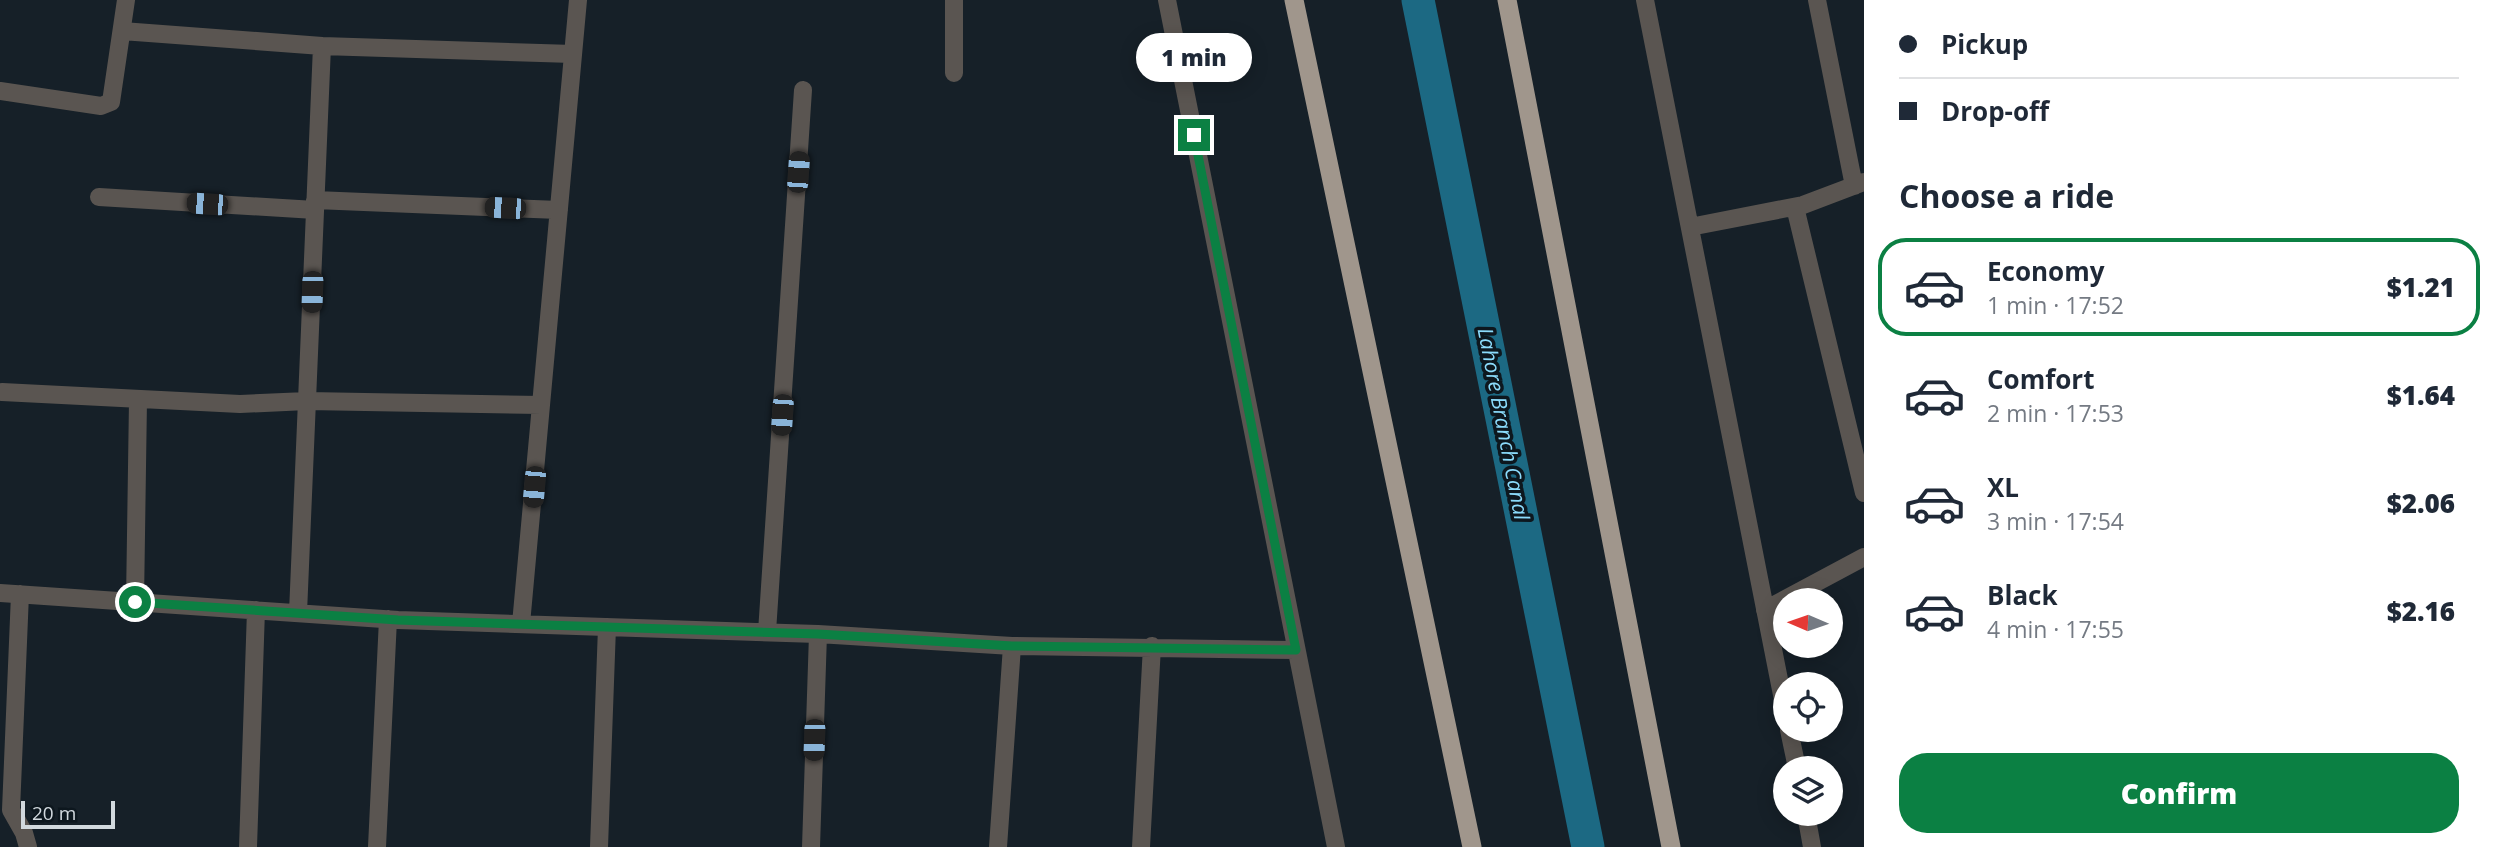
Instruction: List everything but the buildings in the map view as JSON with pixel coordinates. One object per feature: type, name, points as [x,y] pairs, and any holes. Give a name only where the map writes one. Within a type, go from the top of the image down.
[{"type":"highway","points":[[1294,0],[1472,847]]},
{"type":"highway","points":[[1508,0],[1671,847]]},
{"type":"street","points":[[0,91],[101,106],[111,102],[126,0]]},
{"type":"street","points":[[521,624],[578,0]]},
{"type":"street","points":[[954,0],[954,73]]},
{"type":"street","points":[[1167,0],[1336,847]]},
{"type":"street","points":[[1645,0],[1777,672]]},
{"type":"street","points":[[1690,227],[1796,207],[1859,184],[1818,0]]},
{"type":"street","points":[[122,32],[322,46],[573,54]]},
{"type":"street","points":[[298,613],[322,46]]},
{"type":"street","points":[[767,632],[803,90]]},
{"type":"street","points":[[99,197],[559,210]]},
{"type":"street","points":[[1796,207],[1864,493]]},
{"type":"street","points":[[2,392],[240,404],[307,401],[541,405]]},
{"type":"street","points":[[135,602],[138,400]]},
{"type":"street","points":[[1765,610],[1864,557]]},
{"type":"street","points":[[0,593],[388,619],[818,634],[1012,646],[1296,650]]},
{"type":"street","points":[[20,594],[11,810],[24,833],[28,847]]},
{"type":"street","points":[[248,847],[256,610]]},
{"type":"street","points":[[377,847],[388,619]]},
{"type":"street","points":[[598,847],[607,626]]},
{"type":"street","points":[[811,847],[818,634]]},
{"type":"street","points":[[998,847],[1012,646]]},
{"type":"street","points":[[1141,847],[1152,646]]},
{"type":"street","points":[[1808,826],[1812,847]]},
{"type":"waterway","name":"Lahore Branch Canal","points":[[1418,0],[1588,847]]},
{"type":"route","points":[[135,602],[398,620],[818,634],[1012,646],[1296,650],[1194,135]]}]
